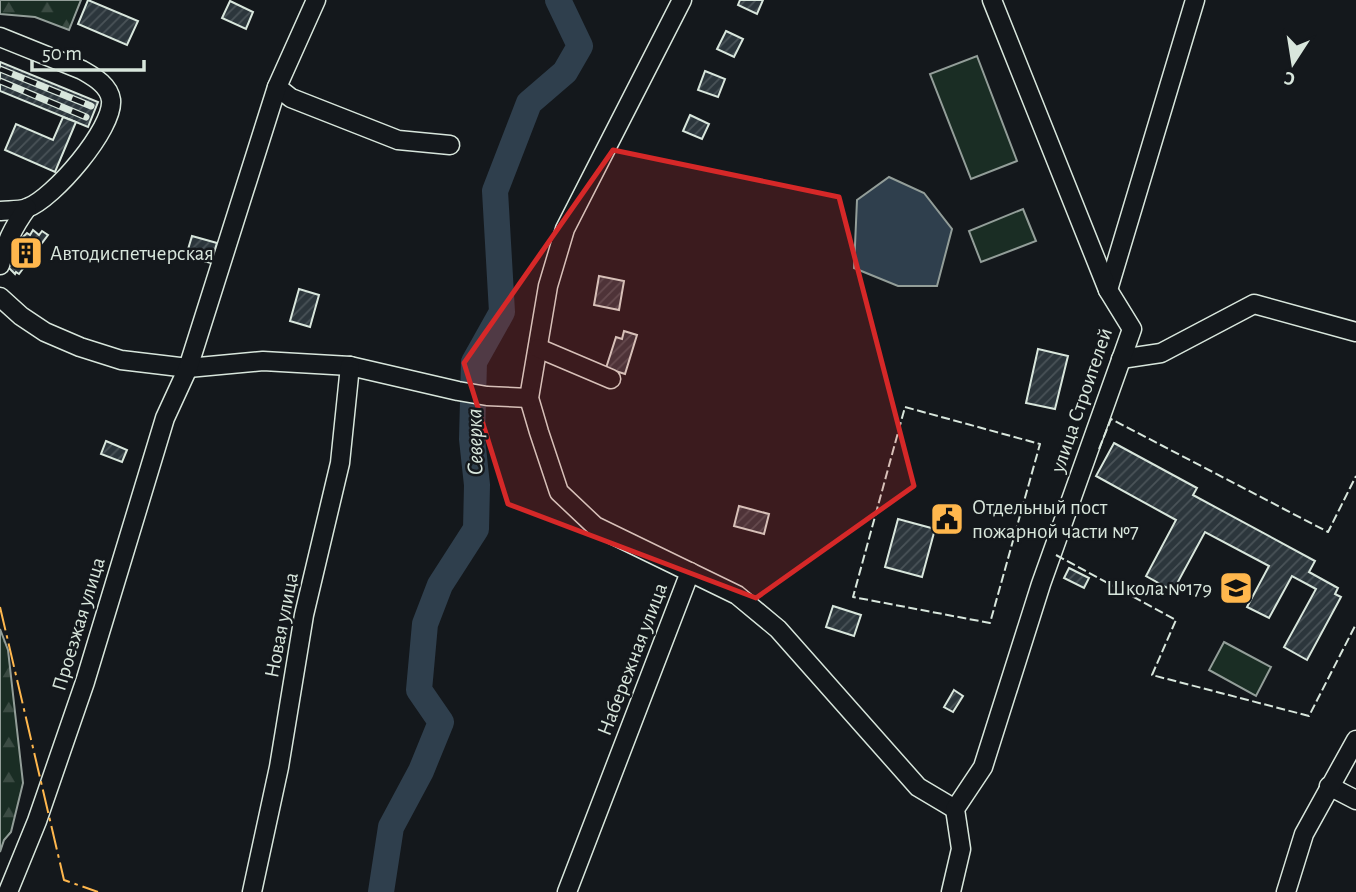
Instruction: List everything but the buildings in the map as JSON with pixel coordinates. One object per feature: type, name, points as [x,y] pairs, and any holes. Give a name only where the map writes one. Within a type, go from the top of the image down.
[{"type":"street","name":"Проезжая улица","points":[[8,892],[37,821],[85,682],[165,418],[188,368],[277,87],[316,0]]},
{"type":"street","name":"Набережная улица","points":[[572,890],[690,572],[595,526],[559,492],[529,398],[548,286],[565,229],[682,0]]},
{"type":"street","points":[[992,0],[998,29],[1085,230],[1108,290]]},
{"type":"street","points":[[1108,290],[1195,0]]},
{"type":"street","points":[[0,37],[82,70],[99,80],[111,98],[106,122],[78,164],[62,183],[27,208],[14,227],[5,244],[0,265]]},
{"type":"street","points":[[277,87],[291,98],[398,140],[450,145]]},
{"type":"street","points":[[0,211],[27,208]]},
{"type":"street","points":[[1069,219],[1085,230]]},
{"type":"street","name":"улица Строителей","points":[[955,809],[983,767],[1041,584],[1132,329],[1108,290]]},
{"type":"street","points":[[0,297],[21,316],[45,332],[121,360],[188,368],[263,361],[350,366],[487,396],[529,398]]},
{"type":"street","points":[[1121,359],[1161,354],[1254,304],[1356,332]]},
{"type":"street","points":[[538,348],[611,379]]},
{"type":"street","name":"Новая улица","points":[[251,892],[279,766],[304,615],[340,463],[350,366]]},
{"type":"street","points":[[690,572],[737,594],[778,629],[918,787],[955,809],[961,849],[951,892]]},
{"type":"street","points":[[1286,892],[1304,834],[1356,740]]},
{"type":"street","points":[[1329,786],[1356,800]]},
{"type":"highlighted area","points":[[613,150],[839,197],[914,486],[756,598],[508,504],[464,363]]},
{"type":"green space","points":[[0,0],[81,0],[69,30],[35,17],[0,14]]},
{"type":"green space","points":[[977,56],[1017,161],[971,179],[930,74]]},
{"type":"green space","points":[[1023,209],[1036,241],[981,262],[969,231]]},
{"type":"green space","points":[[0,629],[8,650],[23,783],[11,832],[4,840],[0,852]]},
{"type":"green space","points":[[1224,642],[1271,667],[1256,696],[1209,670]]},
{"type":"water","points":[[889,177],[924,193],[952,229],[937,286],[898,286],[854,268],[857,200]]},
{"type":"waterway","name":"Северка","points":[[381,892],[391,827],[421,771],[441,722],[419,690],[425,624],[440,585],[476,529],[477,485],[472,439],[474,362],[502,312],[495,191],[529,103],[565,72],[580,46],[558,0]]},
{"type":"railway","points":[[0,69],[91,106]]},
{"type":"railway","points":[[0,81],[86,117]]},
{"type":"fence","points":[[905,407],[1040,444],[990,623],[853,597],[905,407]]},
{"type":"fence","points":[[1099,449],[1111,419],[1328,532],[1356,476]]},
{"type":"fence","points":[[1056,555],[1176,620],[1152,675],[1309,716],[1356,624]]},
{"type":"power","points":[[0,607],[64,880],[98,892]]},
{"type":"place","name":"Автодиспетчерская","points":[[26,253]]},
{"type":"place","name":"Отдельный пост пожарной части №7","points":[[947,519]]},
{"type":"place","name":"Школа №179","points":[[1236,588]]}]
